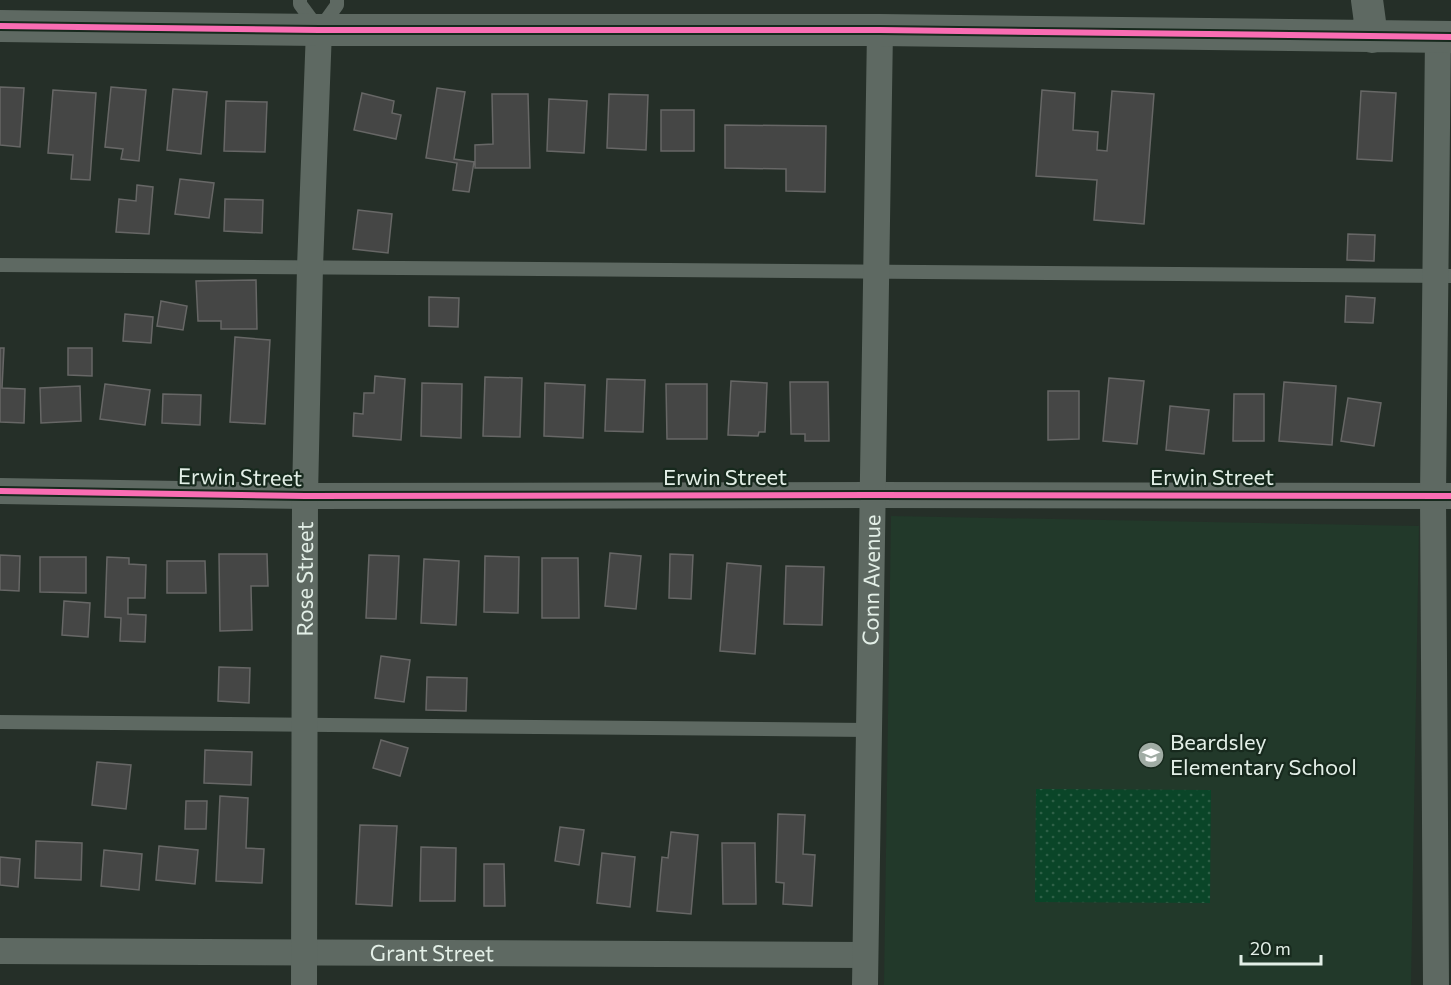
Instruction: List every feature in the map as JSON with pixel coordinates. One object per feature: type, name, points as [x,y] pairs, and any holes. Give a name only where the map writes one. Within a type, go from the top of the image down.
[{"type":"street","points":[[1367,0],[1372,37]]},
{"type":"street","points":[[0,26],[319,30],[880,30],[1445,37],[1441,972]]},
{"type":"street","name":"Rose Street","points":[[304,985],[305,496],[310,267],[319,30]]},
{"type":"street","name":"Conn Avenue","points":[[865,985],[880,30]]},
{"type":"street","name":"Erwin Street","points":[[0,491],[305,496],[1442,496]]},
{"type":"street","name":"Grant Street","points":[[0,951],[865,955]]},
{"type":"lane","points":[[300,0],[300,4],[319,30],[337,5],[337,0]]},
{"type":"lane","points":[[0,264],[1443,276]]},
{"type":"lane","points":[[0,722],[869,730]]},
{"type":"shaded area","name":"Beardsley Elementary School","points":[[891,516],[1419,526],[1411,985],[884,985]]},
{"type":"green space","points":[[1036,789],[1211,790],[1210,903],[1035,902]]},
{"type":"building","points":[[0,87],[24,88],[20,147],[0,145]]},
{"type":"building","points":[[111,87],[146,90],[139,161],[121,159],[123,149],[105,147]]},
{"type":"building","points":[[437,88],[465,92],[454,159],[474,162],[469,192],[453,190],[457,163],[426,158]]},
{"type":"building","points":[[173,89],[207,92],[201,154],[167,150]]},
{"type":"building","points":[[53,90],[96,93],[90,180],[71,179],[73,155],[48,153]]},
{"type":"building","points":[[1042,90],[1075,93],[1073,130],[1098,132],[1097,150],[1107,151],[1112,91],[1154,94],[1144,224],[1094,220],[1097,180],[1036,176]]},
{"type":"building","points":[[1361,91],[1396,93],[1392,161],[1357,159]]},
{"type":"building","points":[[362,93],[394,101],[392,113],[401,115],[396,139],[354,130]]},
{"type":"building","points":[[492,94],[528,94],[530,168],[475,168],[475,145],[493,144]]},
{"type":"building","points":[[609,94],[648,95],[646,150],[607,148]]},
{"type":"building","points":[[549,99],[587,101],[584,153],[547,151]]},
{"type":"building","points":[[226,101],[267,102],[265,152],[224,151]]},
{"type":"building","points":[[661,110],[694,110],[694,151],[661,151]]},
{"type":"building","points":[[725,125],[826,126],[825,192],[786,191],[786,169],[725,168]]},
{"type":"building","points":[[180,179],[214,183],[209,218],[175,214]]},
{"type":"building","points":[[137,185],[153,187],[149,234],[116,232],[119,199],[136,201]]},
{"type":"building","points":[[225,199],[263,200],[262,233],[224,231]]},
{"type":"building","points":[[358,210],[392,214],[388,253],[353,249]]},
{"type":"building","points":[[1348,234],[1375,235],[1374,261],[1347,260]]},
{"type":"building","points":[[256,280],[257,329],[221,329],[221,321],[198,321],[196,281]]},
{"type":"building","points":[[1346,296],[1375,298],[1373,323],[1345,322]]},
{"type":"building","points":[[429,297],[459,298],[458,327],[429,326]]},
{"type":"building","points":[[161,301],[187,306],[183,330],[157,326]]},
{"type":"building","points":[[125,314],[153,317],[151,343],[123,341]]},
{"type":"building","points":[[235,337],[270,340],[265,424],[230,422]]},
{"type":"building","points":[[0,348],[4,348],[2,388],[25,389],[24,423],[0,422]]},
{"type":"building","points":[[68,348],[92,348],[92,376],[68,375]]},
{"type":"building","points":[[375,376],[405,379],[401,440],[353,436],[354,413],[363,414],[364,393],[374,393]]},
{"type":"building","points":[[485,377],[522,378],[520,437],[483,436]]},
{"type":"building","points":[[1109,378],[1144,381],[1137,444],[1103,441]]},
{"type":"building","points":[[607,379],[645,380],[643,432],[605,431]]},
{"type":"building","points":[[731,381],[767,383],[765,432],[759,432],[758,436],[728,435]]},
{"type":"building","points":[[790,382],[828,382],[829,441],[805,441],[805,434],[791,434]]},
{"type":"building","points":[[1284,382],[1336,386],[1332,445],[1279,441]]},
{"type":"building","points":[[422,383],[462,384],[461,438],[421,436]]},
{"type":"building","points":[[545,383],[585,385],[583,438],[544,436]]},
{"type":"building","points":[[105,384],[150,390],[145,425],[100,419]]},
{"type":"building","points":[[666,384],[707,384],[707,439],[667,439]]},
{"type":"building","points":[[80,386],[81,421],[41,423],[40,388]]},
{"type":"building","points":[[1048,391],[1079,391],[1079,439],[1048,440]]},
{"type":"building","points":[[163,394],[201,395],[200,425],[162,423]]},
{"type":"building","points":[[1234,394],[1264,394],[1264,441],[1233,441]]},
{"type":"building","points":[[1348,398],[1381,403],[1374,446],[1341,441]]},
{"type":"building","points":[[1170,406],[1209,410],[1204,454],[1166,450]]},
{"type":"building","points":[[610,553],[641,556],[636,609],[605,606]]},
{"type":"building","points":[[219,554],[267,554],[268,586],[251,586],[252,630],[220,631]]},
{"type":"building","points":[[670,554],[693,555],[691,599],[669,598]]},
{"type":"building","points":[[0,555],[20,556],[19,591],[0,590]]},
{"type":"building","points":[[369,555],[399,556],[396,619],[366,618]]},
{"type":"building","points":[[485,556],[519,557],[518,613],[484,612]]},
{"type":"building","points":[[40,557],[86,557],[86,593],[40,592]]},
{"type":"building","points":[[107,557],[129,558],[129,564],[146,565],[145,598],[128,598],[128,614],[146,615],[145,642],[120,641],[121,618],[105,617]]},
{"type":"building","points":[[542,558],[578,558],[579,618],[542,618]]},
{"type":"building","points":[[424,559],[459,561],[456,625],[421,623]]},
{"type":"building","points":[[167,561],[205,561],[206,593],[167,593]]},
{"type":"building","points":[[727,563],[761,566],[755,654],[720,651]]},
{"type":"building","points":[[786,566],[824,567],[822,625],[784,624]]},
{"type":"building","points":[[64,601],[90,603],[88,637],[62,635]]},
{"type":"building","points":[[381,656],[410,660],[404,702],[375,698]]},
{"type":"building","points":[[219,667],[250,668],[249,703],[218,701]]},
{"type":"building","points":[[427,677],[467,678],[466,711],[426,710]]},
{"type":"building","points":[[381,740],[408,748],[400,776],[373,768]]},
{"type":"building","points":[[205,750],[252,752],[251,785],[204,783]]},
{"type":"building","points":[[97,762],[131,765],[126,809],[92,805]]},
{"type":"building","points":[[220,796],[248,798],[246,848],[264,849],[262,883],[216,881]]},
{"type":"building","points":[[186,801],[207,801],[206,829],[185,829]]},
{"type":"building","points":[[778,814],[805,815],[803,854],[815,855],[812,906],[783,904],[784,883],[776,882]]},
{"type":"building","points":[[360,825],[397,826],[392,906],[356,904]]},
{"type":"building","points":[[560,827],[584,830],[579,865],[555,861]]},
{"type":"building","points":[[671,832],[698,835],[691,914],[657,911],[662,857],[668,858]]},
{"type":"building","points":[[36,841],[82,843],[81,880],[35,878]]},
{"type":"building","points":[[722,843],[755,843],[756,904],[723,904]]},
{"type":"building","points":[[159,846],[198,850],[195,884],[156,880]]},
{"type":"building","points":[[421,847],[456,848],[455,901],[420,901]]},
{"type":"building","points":[[104,850],[142,854],[139,890],[101,886]]},
{"type":"building","points":[[602,853],[635,857],[630,907],[597,903]]},
{"type":"building","points":[[0,857],[20,859],[18,887],[0,885]]},
{"type":"building","points":[[484,864],[504,864],[505,906],[484,906]]},
{"type":"cycle path","points":[[0,26],[319,30],[880,30],[1451,37]]},
{"type":"cycle path","points":[[0,491],[305,496],[1451,496]]},
{"type":"place","name":"Beardsley Elementary School","points":[[1151,755]]}]
